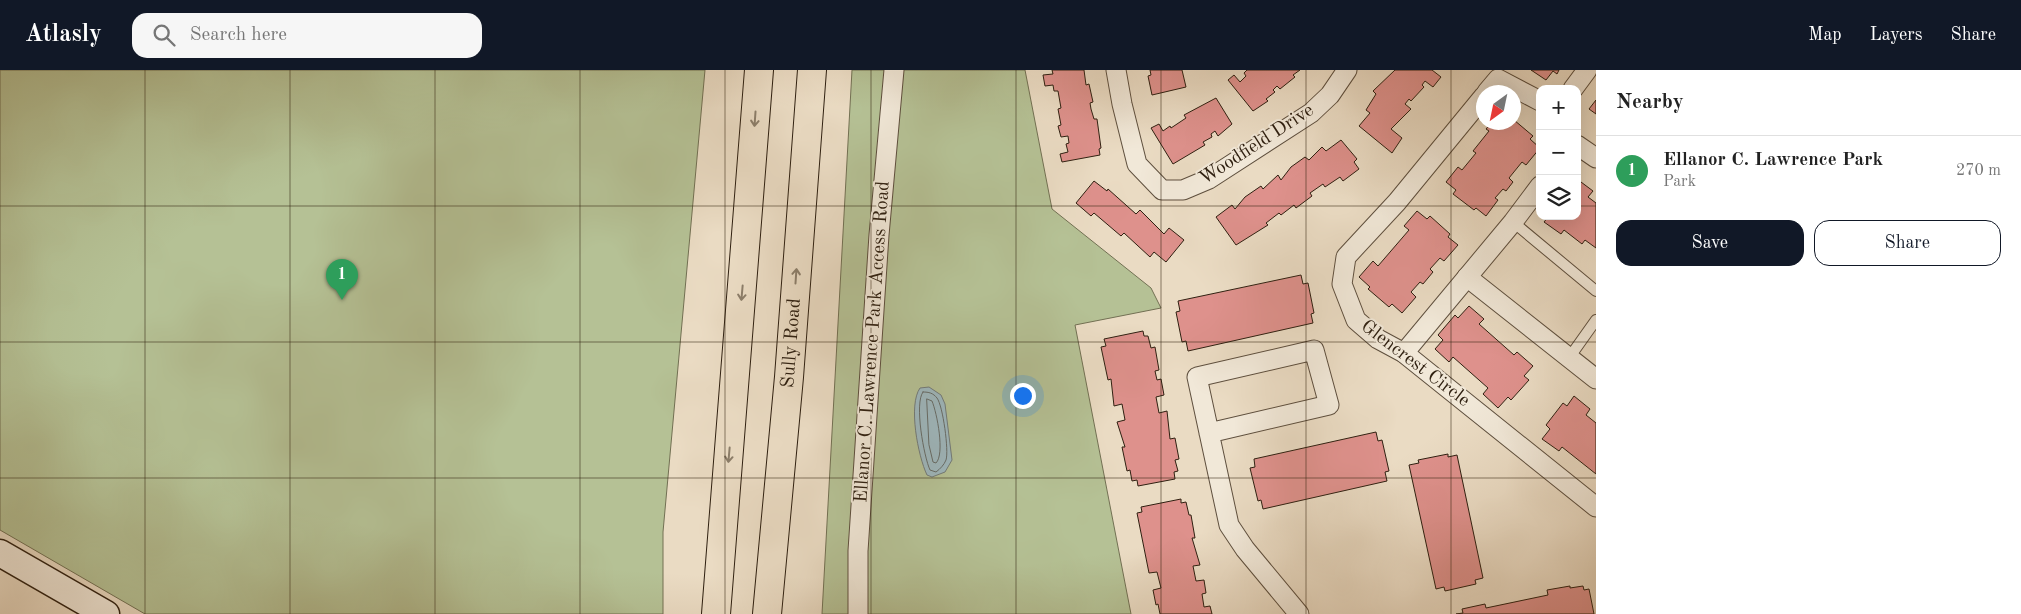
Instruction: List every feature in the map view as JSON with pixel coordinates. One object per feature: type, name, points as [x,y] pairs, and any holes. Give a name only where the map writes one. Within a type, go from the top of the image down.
[{"type":"highway","points":[[716,614],[759,70]]},
{"type":"highway","name":"Sully Road","points":[[768,614],[789,377],[812,70]]},
{"type":"highway","points":[[781,614],[789,377]]},
{"type":"highway","points":[[710,614],[726,496]]},
{"type":"main road","points":[[0,553],[106,614]]},
{"type":"street","name":"Ellanor C. Lawrence Park Access Road","points":[[858,614],[858,551],[877,264],[894,70]]},
{"type":"street","name":"Woodfield Drive","points":[[1116,70],[1122,104],[1137,164],[1162,190],[1183,190],[1209,179],[1311,113],[1330,95],[1347,70]]},
{"type":"street","points":[[1576,85],[1587,70]]},
{"type":"street","points":[[1491,80],[1536,99]]},
{"type":"street","name":"Glencrest Circle","points":[[1476,106],[1397,202],[1346,257],[1342,284],[1356,320],[1378,339],[1404,353],[1596,507]]},
{"type":"street","points":[[1581,148],[1596,158]]},
{"type":"street","points":[[1404,353],[1513,222],[1536,191]]},
{"type":"street","points":[[1467,277],[1596,379]]},
{"type":"street","points":[[1209,433],[1329,405],[1314,350],[1197,378],[1229,525],[1245,549],[1300,614]]},
{"type":"lane","points":[[1513,222],[1596,291]]},
{"type":"lane","points":[[1569,358],[1596,320]]},
{"type":"green space","points":[[0,70],[705,70],[663,532],[663,614],[145,614],[0,530]]},
{"type":"green space","points":[[852,70],[1025,70],[1052,209],[1151,288],[1161,308],[1075,325],[1131,614],[822,614]]},
{"type":"water","points":[[929,387],[941,395],[945,404],[952,460],[945,472],[932,477],[927,475],[920,456],[915,418],[916,396],[920,388]]},
{"type":"building","points":[[1052,70],[1084,70],[1086,85],[1089,84],[1093,102],[1090,103],[1091,109],[1094,119],[1097,119],[1101,148],[1099,149],[1100,155],[1062,162],[1060,154],[1068,152],[1066,144],[1069,143],[1068,136],[1061,137],[1058,126],[1061,125],[1058,109],[1061,108],[1058,91],[1054,91],[1053,85],[1045,86],[1043,75],[1053,74]]},
{"type":"building","points":[[1150,70],[1182,70],[1186,87],[1152,95],[1148,76],[1151,75]]},
{"type":"building","points":[[1247,70],[1300,70],[1293,75],[1295,77],[1280,89],[1277,86],[1273,90],[1275,92],[1266,99],[1268,101],[1253,111],[1228,80],[1234,75],[1240,82],[1246,76],[1244,73]]},
{"type":"building","points":[[1395,70],[1432,70],[1441,77],[1433,87],[1425,81],[1422,85],[1424,87],[1411,101],[1409,99],[1405,104],[1411,109],[1391,129],[1402,138],[1392,153],[1359,126],[1370,113],[1366,110],[1376,94],[1373,91]]},
{"type":"building","points":[[1531,70],[1559,70],[1557,74],[1553,71],[1546,80]]},
{"type":"building","points":[[1216,98],[1232,124],[1218,136],[1215,131],[1211,134],[1212,137],[1203,142],[1205,145],[1173,164],[1151,128],[1159,124],[1163,131],[1170,126],[1171,128],[1186,118],[1184,115]]},
{"type":"building","points":[[1596,100],[1596,114],[1589,109]]},
{"type":"building","points":[[1521,126],[1533,136],[1530,139],[1536,144],[1536,153],[1526,165],[1522,162],[1509,178],[1513,182],[1506,191],[1503,189],[1495,198],[1498,200],[1486,216],[1476,208],[1474,210],[1453,194],[1456,190],[1446,182],[1458,167],[1462,170],[1476,153],[1473,151],[1489,131],[1488,130],[1521,130]]},
{"type":"building","points":[[1341,140],[1357,159],[1354,162],[1359,169],[1343,181],[1340,177],[1325,187],[1323,184],[1310,193],[1312,196],[1296,208],[1294,205],[1281,215],[1279,213],[1266,223],[1268,225],[1236,245],[1216,217],[1232,205],[1235,209],[1245,197],[1261,186],[1263,189],[1278,175],[1281,180],[1291,167],[1305,157],[1309,160],[1322,147],[1326,151]]},
{"type":"building","points":[[1094,181],[1107,191],[1108,189],[1136,214],[1140,210],[1164,234],[1169,228],[1184,240],[1166,262],[1154,252],[1150,257],[1124,233],[1121,236],[1094,213],[1091,216],[1076,203]]},
{"type":"building","points":[[1581,182],[1593,191],[1588,197],[1596,203],[1596,248],[1585,240],[1582,244],[1564,230],[1561,234],[1544,222],[1546,220],[1581,220]]},
{"type":"building","points":[[1417,211],[1427,219],[1430,216],[1450,234],[1448,237],[1458,245],[1444,261],[1440,258],[1430,269],[1433,272],[1423,284],[1420,282],[1411,292],[1416,297],[1402,313],[1392,304],[1389,307],[1368,289],[1370,287],[1359,277],[1373,261],[1378,266],[1409,230],[1404,226]]},
{"type":"building","points":[[1301,275],[1303,284],[1308,283],[1314,313],[1311,314],[1313,323],[1188,351],[1186,341],[1182,342],[1176,312],[1180,311],[1178,301]]},
{"type":"building","points":[[1469,306],[1484,319],[1479,324],[1514,355],[1517,352],[1533,366],[1524,376],[1529,380],[1511,400],[1508,397],[1498,408],[1483,394],[1488,388],[1453,357],[1449,362],[1435,349],[1443,340],[1438,335],[1455,315],[1458,318]]},
{"type":"building","points":[[1143,331],[1144,336],[1148,336],[1151,348],[1155,347],[1159,370],[1155,371],[1157,380],[1161,379],[1164,395],[1156,397],[1159,413],[1167,411],[1170,439],[1175,438],[1179,459],[1175,460],[1178,471],[1174,472],[1175,479],[1138,486],[1137,480],[1132,481],[1130,470],[1127,471],[1122,447],[1125,447],[1117,422],[1125,420],[1122,404],[1114,406],[1111,379],[1108,380],[1101,347],[1106,346],[1104,339]]},
{"type":"building","points":[[1574,396],[1590,409],[1586,415],[1596,423],[1596,474],[1562,447],[1559,451],[1542,439],[1550,429],[1546,425],[1563,403],[1567,406]]},
{"type":"building","points":[[1376,432],[1378,441],[1382,440],[1389,471],[1385,472],[1387,481],[1263,509],[1261,500],[1258,501],[1250,468],[1255,467],[1254,459]]},
{"type":"building","points":[[1448,454],[1448,457],[1457,455],[1483,578],[1475,580],[1476,584],[1445,591],[1444,587],[1436,589],[1409,465],[1419,463],[1418,460]]},
{"type":"building","points":[[1181,499],[1181,503],[1186,502],[1189,515],[1191,515],[1195,538],[1192,538],[1200,565],[1193,566],[1196,581],[1204,580],[1206,593],[1202,594],[1204,607],[1210,606],[1212,614],[1160,614],[1158,604],[1156,605],[1153,590],[1161,588],[1157,572],[1149,573],[1137,513],[1142,512],[1141,507]]},
{"type":"building","points":[[1570,586],[1570,588],[1583,586],[1584,590],[1589,589],[1594,614],[1456,614],[1463,613],[1462,609],[1485,604],[1486,608],[1548,595],[1547,590]]},
{"type":"place","name":"Ellanor C. Lawrence Park","points":[[342,300]]}]
